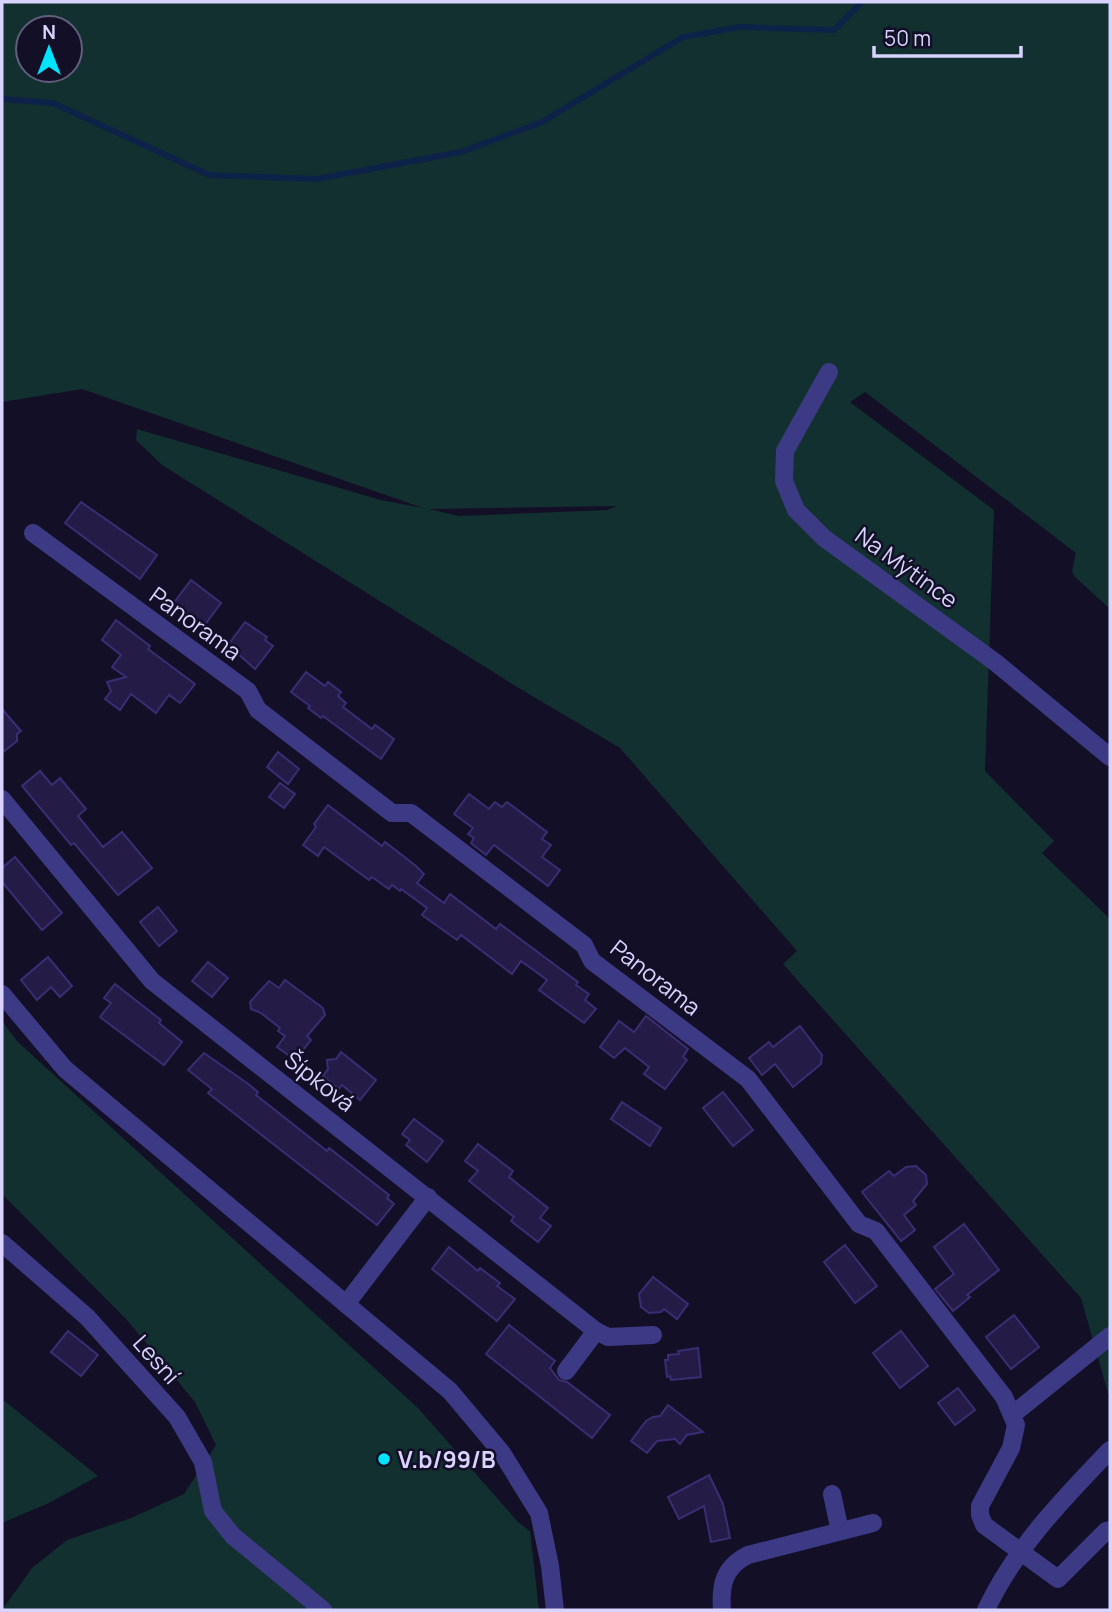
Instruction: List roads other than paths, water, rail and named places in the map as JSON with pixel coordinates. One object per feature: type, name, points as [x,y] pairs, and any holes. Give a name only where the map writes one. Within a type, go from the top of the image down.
[{"type":"street","name":"Na Mýtince","points":[[829,372],[785,450],[784,481],[796,509],[824,538],[995,662],[1110,757]]},
{"type":"street","name":"Panorama","points":[[33,533],[248,691],[258,710],[393,813],[411,813],[584,944],[592,961],[748,1079],[859,1223],[876,1231],[1004,1396],[1012,1415]]},
{"type":"street","name":"Šípková","points":[[2,799],[152,981],[596,1331]]},
{"type":"street","points":[[2,994],[65,1069],[450,1391],[502,1453],[539,1513],[550,1566],[555,1610]]},
{"type":"street","points":[[346,1304],[428,1197]]},
{"type":"street","name":"Lesní","points":[[2,1243],[87,1317],[177,1417],[203,1462],[213,1511],[233,1536],[323,1610]]},
{"type":"street","points":[[566,1371],[596,1331],[608,1337],[653,1335]]},
{"type":"street","points":[[1110,1336],[1012,1415],[1016,1425],[1011,1448],[980,1506],[984,1525],[1058,1579],[1110,1530]]},
{"type":"street","points":[[986,1610],[1019,1552],[1041,1524],[1110,1450]]},
{"type":"street","points":[[832,1494],[840,1531]]},
{"type":"street","points":[[722,1610],[723,1581],[737,1560],[873,1523]]},
{"type":"waterway","points":[[2,99],[53,103],[209,175],[317,179],[461,152],[542,122],[683,37],[740,27],[834,30],[862,2]]},
{"type":"place","name":"V.b/99/B","points":[[384,1459]]}]
